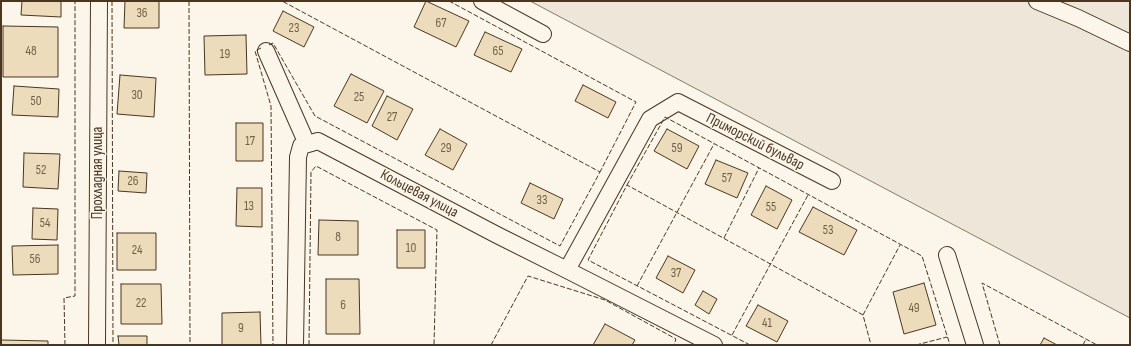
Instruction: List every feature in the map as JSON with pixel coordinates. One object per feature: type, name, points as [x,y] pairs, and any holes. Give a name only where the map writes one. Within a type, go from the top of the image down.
[{"type":"street","name":"Прохладная улица","points":[[97,345],[99,1]]},
{"type":"street","points":[[482,1],[543,34]]},
{"type":"street","points":[[1037,1],[1078,18],[1130,43]]},
{"type":"street","points":[[266,51],[307,144],[301,146],[298,157],[295,345]]},
{"type":"street","name":"Приморский бульвар","points":[[568,270],[650,119],[678,102],[832,181]]},
{"type":"street","name":"Кольцевая улица","points":[[307,144],[318,141],[497,235],[714,345]]},
{"type":"street","points":[[947,255],[975,345]]},
{"type":"shaded area","points":[[530,1],[1130,1],[1130,318]]},
{"type":"building","points":[[22,1],[61,1],[61,17],[21,15]]},
{"type":"building","points":[[125,1],[159,1],[159,28],[124,28]]},
{"type":"building","points":[[426,1],[469,21],[456,47],[414,27]]},
{"type":"building","points":[[283,11],[314,27],[304,47],[273,31]]},
{"type":"building","points":[[3,26],[58,27],[58,77],[3,77]]},
{"type":"building","points":[[485,32],[522,49],[511,72],[474,55]]},
{"type":"building","points":[[246,35],[247,74],[205,75],[204,36]]},
{"type":"building","points":[[351,74],[384,91],[367,123],[334,106]]},
{"type":"building","points":[[120,75],[156,78],[154,117],[117,114]]},
{"type":"building","points":[[583,85],[616,102],[608,118],[575,101]]},
{"type":"building","points":[[14,86],[59,89],[58,117],[12,115]]},
{"type":"building","points":[[387,96],[413,109],[397,140],[372,126]]},
{"type":"building","points":[[236,123],[263,123],[263,161],[236,161]]},
{"type":"building","points":[[440,129],[467,144],[453,170],[425,155]]},
{"type":"building","points":[[667,129],[699,146],[687,169],[654,151]]},
{"type":"building","points":[[24,153],[60,154],[58,189],[23,187]]},
{"type":"building","points":[[716,160],[748,173],[737,198],[705,184]]},
{"type":"building","points":[[119,171],[147,173],[146,193],[118,191]]},
{"type":"building","points":[[530,183],[563,199],[554,219],[521,203]]},
{"type":"building","points":[[766,186],[792,200],[777,229],[751,215]]},
{"type":"building","points":[[237,188],[262,188],[262,227],[236,226]]},
{"type":"building","points":[[813,207],[857,230],[844,255],[799,232]]},
{"type":"building","points":[[33,208],[58,209],[57,240],[32,239]]},
{"type":"building","points":[[319,220],[358,221],[358,255],[318,255]]},
{"type":"building","points":[[397,230],[425,230],[425,268],[397,268]]},
{"type":"building","points":[[117,233],[156,233],[156,270],[117,270]]},
{"type":"building","points":[[58,245],[58,274],[13,275],[12,246]]},
{"type":"building","points":[[668,256],[695,270],[683,293],[656,278]]},
{"type":"building","points":[[326,279],[359,279],[360,334],[326,334]]},
{"type":"building","points":[[924,283],[936,325],[904,334],[893,292]]},
{"type":"building","points":[[121,284],[161,284],[162,324],[121,324]]},
{"type":"building","points":[[703,291],[717,299],[709,314],[695,305]]},
{"type":"building","points":[[758,305],[788,321],[777,342],[746,326]]},
{"type":"building","points":[[260,312],[261,345],[222,345],[222,313]]},
{"type":"building","points":[[605,324],[635,340],[632,345],[593,345]]},
{"type":"building","points":[[118,336],[147,336],[147,345],[119,345]]},
{"type":"building","points":[[1044,338],[1057,345],[1040,345]]},
{"type":"building","points":[[1,340],[48,341],[48,345],[1,345]]},
{"type":"fence","points":[[65,345],[64,298],[75,296],[75,1]]},
{"type":"fence","points":[[112,1],[113,345]]},
{"type":"fence","points":[[189,1],[190,345]]},
{"type":"fence","points":[[269,45],[273,43],[315,116],[560,246],[600,172],[282,1]]},
{"type":"fence","points":[[449,1],[636,102],[600,172]]},
{"type":"fence","points":[[261,48],[255,51],[271,106],[273,345]]},
{"type":"fence","points":[[627,185],[665,117],[922,256],[950,345]]},
{"type":"fence","points":[[637,286],[714,144]]},
{"type":"fence","points":[[309,345],[311,172],[316,166],[437,230],[434,345]]},
{"type":"fence","points":[[724,238],[759,168]]},
{"type":"fence","points":[[750,345],[588,260],[627,185],[863,315],[871,345]]},
{"type":"fence","points":[[732,335],[808,195]]},
{"type":"fence","points":[[863,315],[900,245]]},
{"type":"fence","points":[[491,345],[528,276],[605,300],[676,339],[674,345]]},
{"type":"fence","points":[[1000,345],[982,283],[1097,345]]},
{"type":"fence","points":[[916,345],[947,337]]},
{"type":"fence","points":[[1083,345],[1086,339]]}]
